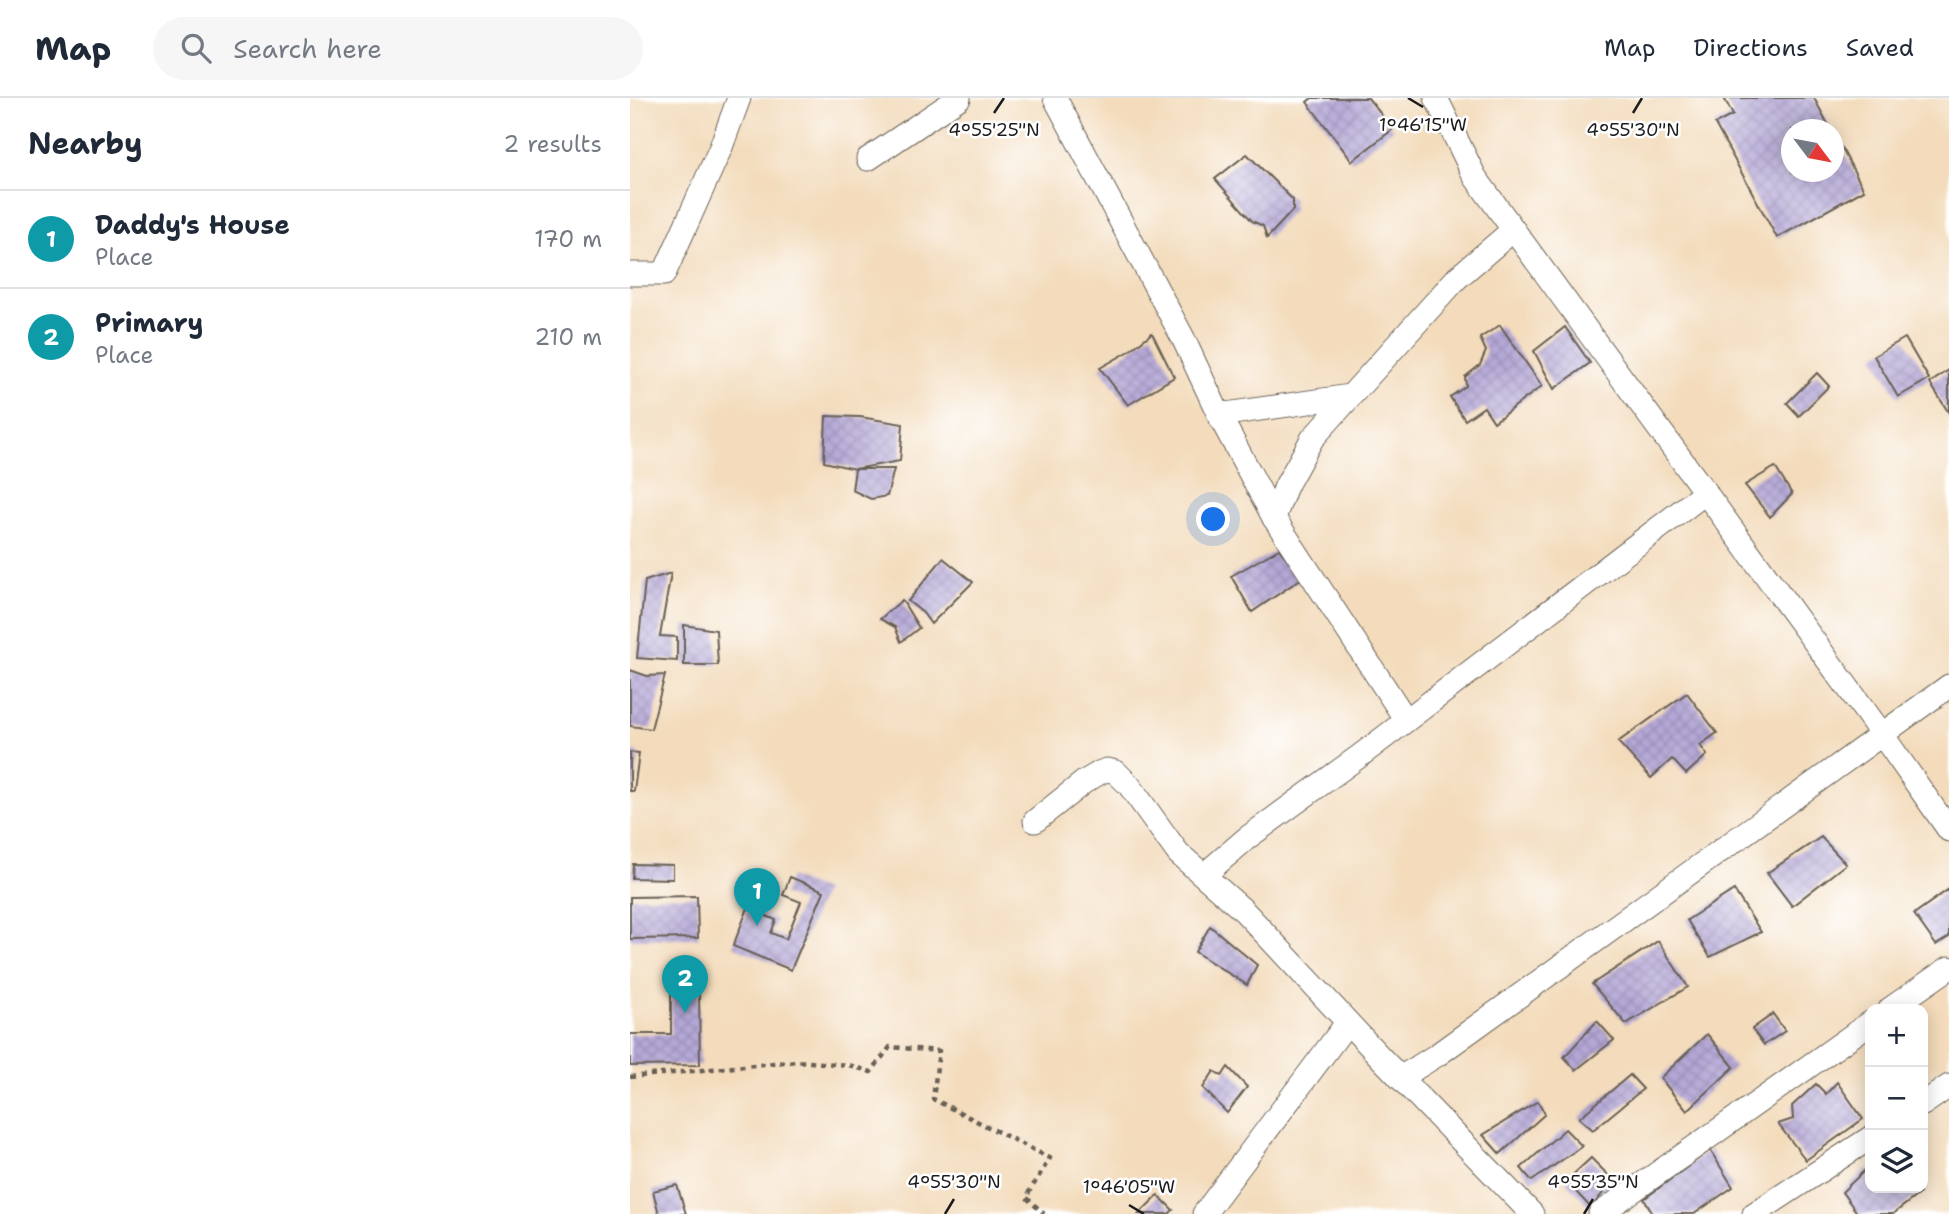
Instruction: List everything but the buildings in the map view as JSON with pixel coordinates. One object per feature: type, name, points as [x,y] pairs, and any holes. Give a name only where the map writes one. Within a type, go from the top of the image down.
[{"type":"street","points":[[630,274],[664,274],[721,147],[739,98]]},
{"type":"street","points":[[868,159],[959,98]]},
{"type":"street","points":[[1055,98],[1183,338],[1219,415],[1274,518],[1406,720]]},
{"type":"street","points":[[1437,98],[1475,177],[1949,830]]},
{"type":"street","points":[[1274,518],[1296,465],[1312,439],[1457,278],[1513,230]]},
{"type":"street","points":[[1219,415],[1350,396]]},
{"type":"street","points":[[1204,875],[1247,838],[1706,492]]},
{"type":"street","points":[[1400,1078],[1437,1055],[1881,733],[1949,687]]},
{"type":"street","points":[[1035,821],[1084,782],[1101,772],[1116,772],[1129,785],[1178,853],[1244,911],[1347,1023],[1532,1214]]},
{"type":"street","points":[[1897,1004],[1949,968]]},
{"type":"street","points":[[1203,1214],[1347,1023]]},
{"type":"street","points":[[1600,1214],[1865,1027]]},
{"type":"street","points":[[1928,1101],[1949,1086]]},
{"type":"street","points":[[1754,1214],[1865,1141]]},
{"type":"path","points":[[630,1077],[796,1061],[849,1065],[871,1072],[890,1047],[939,1051],[933,1098],[1050,1158],[1026,1197],[1044,1214]]},
{"type":"place","name":"Daddy's House","points":[[757,926]]},
{"type":"place","name":"Primary","points":[[685,1013]]}]
